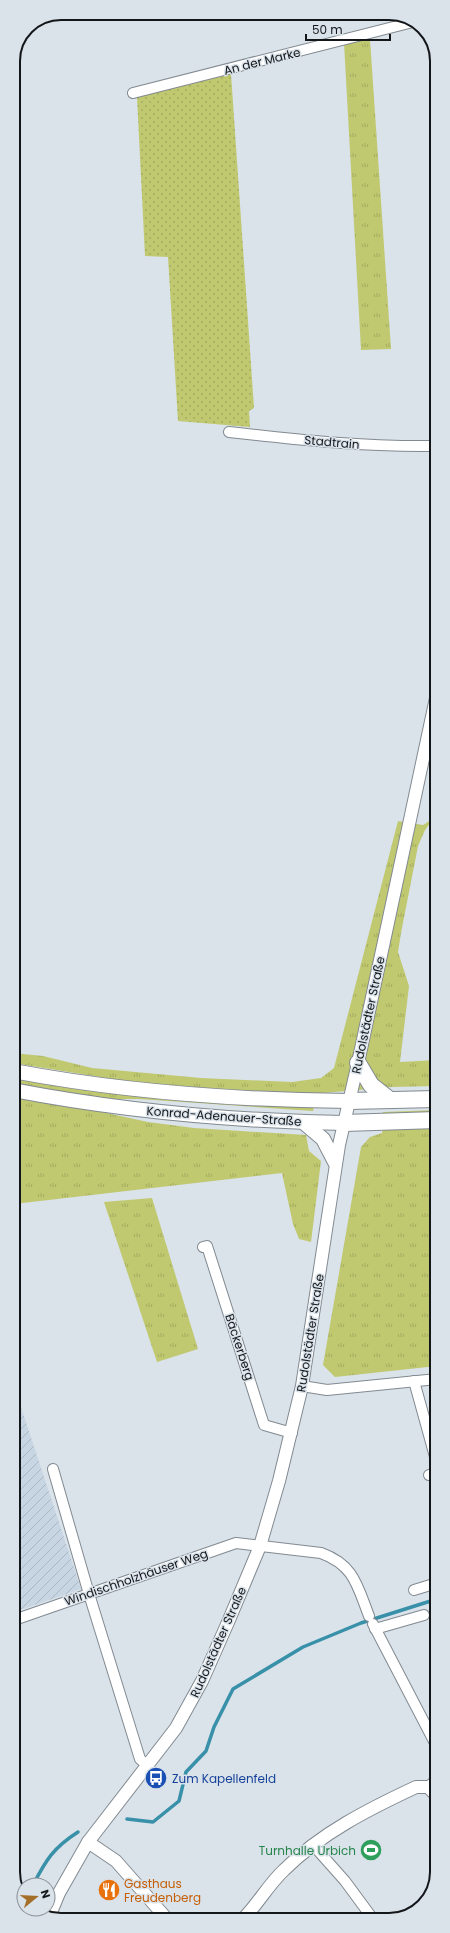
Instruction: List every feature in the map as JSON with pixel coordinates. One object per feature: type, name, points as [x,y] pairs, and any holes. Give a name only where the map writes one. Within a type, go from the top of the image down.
[{"type":"highway","points":[[358,1063],[371,1085],[390,1100]]},
{"type":"highway","name":"Konrad-Adenauer-Straße","points":[[349,1101],[430,1098]]},
{"type":"highway","name":"Konrad-Adenauer-Straße","points":[[344,1123],[430,1120]]},
{"type":"main road","name":"Konrad-Adenauer-Straße","points":[[20,1072],[61,1080],[163,1092],[249,1098],[349,1101]]},
{"type":"main road","name":"Konrad-Adenauer-Straße","points":[[20,1091],[60,1099],[222,1118],[344,1123]]},
{"type":"main road","points":[[303,1122],[323,1139],[335,1162]]},
{"type":"street","name":"An der Marke","points":[[133,93],[407,24]]},
{"type":"street","name":"Stadtrain","points":[[228,432],[330,443],[393,447],[430,446]]},
{"type":"street","name":"Rudolstädter Straße","points":[[56,1902],[88,1842],[176,1728],[202,1681],[260,1546],[292,1433],[302,1386],[335,1162],[358,1063],[430,726]]},
{"type":"street","name":"Bäckerberg","points":[[203,1247],[207,1246],[264,1425],[292,1433]]},
{"type":"street","points":[[302,1386],[327,1390],[430,1380]]},
{"type":"street","points":[[414,1381],[430,1439]]},
{"type":"street","points":[[53,1469],[89,1594],[140,1759],[148,1766]]},
{"type":"street","name":"Windischholzhäuser Weg","points":[[20,1618],[227,1545],[244,1543],[321,1553],[334,1557],[348,1568],[354,1578],[372,1623],[430,1734]]},
{"type":"street","points":[[414,1590],[430,1585]]},
{"type":"street","points":[[372,1623],[424,1616]]},
{"type":"street","points":[[248,1913],[270,1884],[285,1868],[337,1827],[416,1787],[428,1787]]},
{"type":"street","points":[[88,1842],[116,1861],[161,1913]]},
{"type":"street","points":[[313,1845],[345,1881],[369,1913]]},
{"type":"shaded area","points":[[20,1404],[81,1589],[20,1610]]},
{"type":"green space","points":[[370,39],[391,349],[361,350],[344,43]]},
{"type":"green space","points":[[231,74],[254,408],[249,411],[250,427],[178,421],[168,257],[145,256],[137,97]]},
{"type":"green space","points":[[398,821],[423,825],[430,821],[418,846],[398,952],[409,986],[400,1062],[430,1060],[430,1086],[392,1087],[312,1094],[131,1082],[20,1064],[20,1054],[43,1056],[92,1068],[201,1078],[292,1082],[321,1078],[334,1068]]},
{"type":"green space","points":[[20,1079],[51,1085],[314,1106],[313,1111],[139,1099],[112,1099],[20,1085]]},
{"type":"green space","points":[[20,1098],[102,1112],[148,1122],[194,1128],[306,1135],[309,1151],[321,1161],[311,1242],[299,1239],[293,1224],[282,1173],[20,1203]]},
{"type":"green space","points":[[430,1110],[430,1114],[382,1116],[383,1112]]},
{"type":"green space","points":[[430,1127],[430,1367],[335,1377],[323,1365],[361,1147],[370,1137],[382,1133],[383,1128]]},
{"type":"green space","points":[[152,1198],[198,1349],[157,1362],[104,1202]]},
{"type":"waterway","points":[[127,1819],[153,1822],[179,1801],[186,1772],[206,1751],[214,1727],[233,1689],[303,1647],[361,1623],[430,1601]]},
{"type":"waterway","points":[[37,1877],[56,1849],[78,1832]]},
{"type":"place","name":"Zum Kapellenfeld","points":[[156,1778]]},
{"type":"place","name":"Turnhalle Urbich","points":[[371,1850]]},
{"type":"place","name":"Gasthaus Freudenberg","points":[[109,1890]]}]
